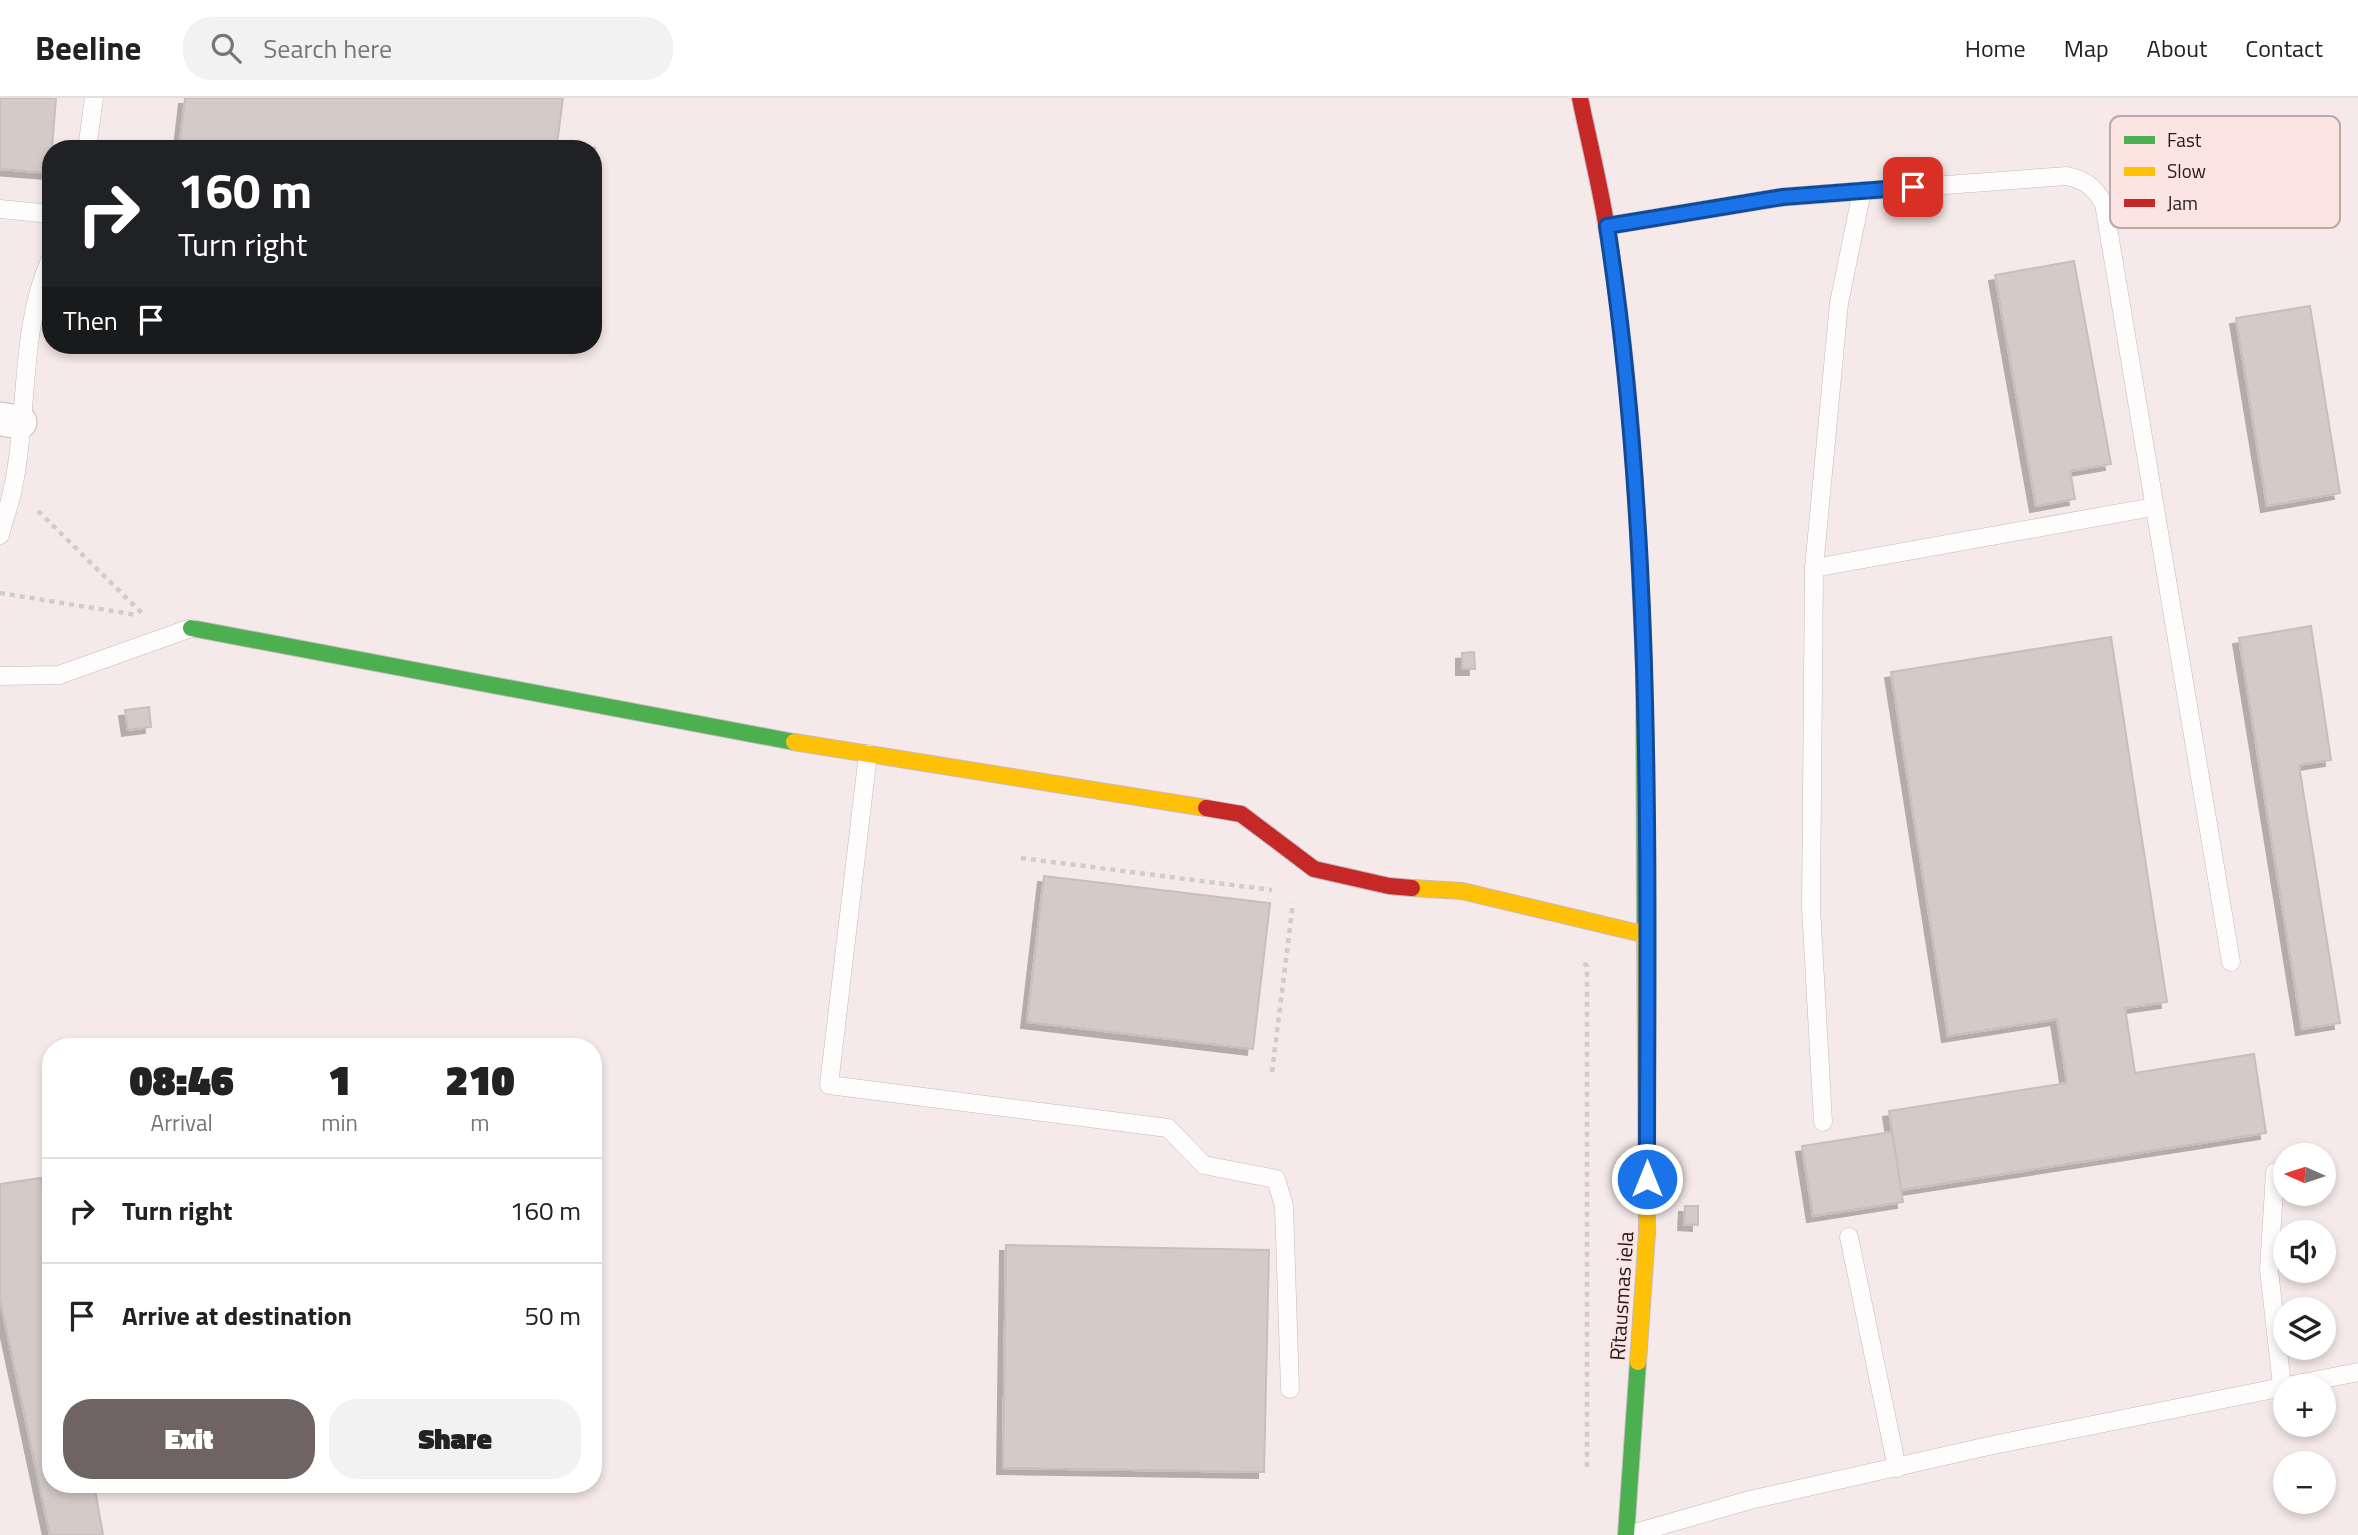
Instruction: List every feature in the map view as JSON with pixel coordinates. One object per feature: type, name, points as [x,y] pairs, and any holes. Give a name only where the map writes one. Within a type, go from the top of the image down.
[{"type":"street","name":"Rītausmas iela","points":[[1580,98],[1607,226],[1618,299],[1635,471],[1644,667],[1647,1233],[1627,1535]]},
{"type":"street","points":[[191,628],[751,735],[1241,814],[1314,869],[1389,886],[1462,891],[1647,935]]},
{"type":"lane","points":[[89,140],[94,98]]},
{"type":"lane","points":[[1607,226],[1745,202],[1862,191],[2067,177],[2089,184],[2097,192],[2104,204],[2231,962]]},
{"type":"lane","points":[[1823,1122],[1811,907],[1814,568],[1839,303],[1862,191]]},
{"type":"lane","points":[[0,209],[42,213]]},
{"type":"lane","points":[[0,535],[14,486],[10,420],[42,277]]},
{"type":"lane","points":[[1814,568],[2153,507]]},
{"type":"lane","points":[[0,676],[59,675],[191,628]]},
{"type":"lane","points":[[868,754],[829,1086],[1168,1128],[1204,1165],[1276,1179],[1284,1206],[1290,1389]]},
{"type":"lane","points":[[2273,1192],[2269,1270],[2281,1374]]},
{"type":"lane","points":[[1849,1237],[1898,1468]]},
{"type":"lane","points":[[2336,1376],[2358,1373]]},
{"type":"lane","points":[[1627,1535],[1750,1500],[2273,1387]]},
{"type":"path","points":[[0,593],[145,616],[14,486]]},
{"type":"path","points":[[1021,858],[1281,891]]},
{"type":"path","points":[[1272,1072],[1295,893]]},
{"type":"path","points":[[1581,960],[1587,966],[1587,1479]]},
{"type":"building","points":[[0,98],[56,98],[53,140],[42,140],[42,172],[0,169]]},
{"type":"building","points":[[185,98],[563,98],[558,140],[180,140]]},
{"type":"building","points":[[2074,261],[2111,464],[2070,471],[2075,499],[2036,506],[1995,275]]},
{"type":"building","points":[[2310,306],[2340,493],[2267,506],[2236,318]]},
{"type":"building","points":[[2311,626],[2331,760],[2299,765],[2340,1023],[2302,1029],[2239,638]]},
{"type":"building","points":[[2111,637],[2167,1002],[2125,1008],[2135,1073],[2254,1054],[2266,1133],[1901,1190],[1889,1111],[2067,1083],[2057,1019],[1948,1036],[1891,672]]},
{"type":"building","points":[[1474,652],[1475,669],[1462,669],[1462,653]]},
{"type":"building","points":[[149,707],[151,727],[128,730],[125,710]]},
{"type":"building","points":[[1044,876],[1270,903],[1253,1049],[1027,1022]]},
{"type":"building","points":[[1892,1132],[1903,1202],[1813,1216],[1802,1146]]},
{"type":"building","points":[[41,1178],[42,1184],[42,1493],[96,1493],[103,1535],[50,1535],[0,1299],[0,1184]]},
{"type":"building","points":[[1685,1206],[1698,1206],[1698,1225],[1684,1224]]},
{"type":"building","points":[[1006,1245],[1269,1250],[1264,1472],[1003,1468]]},
{"type":"traffic: fast","points":[[1639,554],[1644,667],[1645,926]]},
{"type":"traffic: fast","points":[[191,628],[794,742]]},
{"type":"traffic: fast","points":[[1626,1535],[1638,1362]]},
{"type":"traffic: slow","points":[[794,742],[1206,808]]},
{"type":"traffic: slow","points":[[1412,888],[1462,891],[1647,935]]},
{"type":"traffic: slow","points":[[1638,1362],[1647,1233],[1645,926]]},
{"type":"traffic: jam","points":[[1580,98],[1604,213],[1619,310],[1639,554]]},
{"type":"traffic: jam","points":[[1206,808],[1241,814],[1314,869],[1389,886],[1412,888]]},
{"type":"route","points":[[1647,1179],[1644,667],[1635,471],[1618,299],[1607,226],[1720,205],[1783,197],[1913,187]]}]
